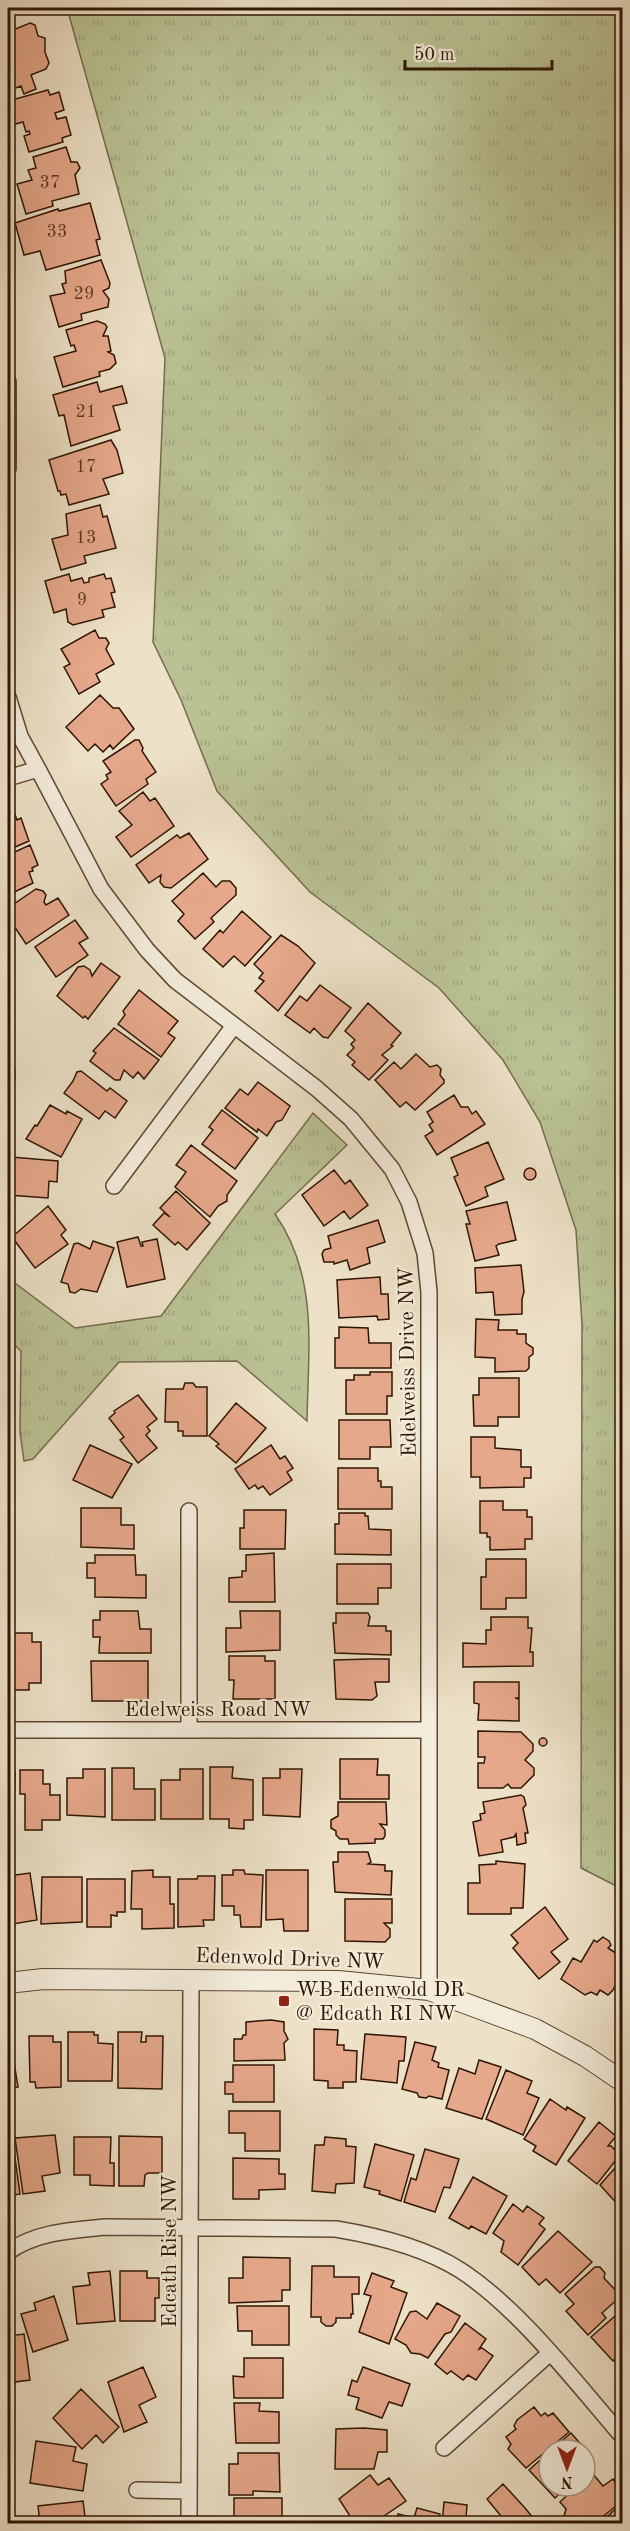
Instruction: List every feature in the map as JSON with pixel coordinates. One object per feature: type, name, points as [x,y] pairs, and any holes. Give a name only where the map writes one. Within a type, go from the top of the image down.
[{"type":"street","points":[[8,382],[8,469]]},
{"type":"street","name":"Edelweiss Drive NW","points":[[8,697],[20,736],[79,851],[101,889],[123,920],[175,980],[233,1027],[316,1088],[368,1138],[392,1169],[409,1202],[425,1253],[429,1293],[431,1390],[429,1990]]},
{"type":"street","points":[[8,778],[38,769]]},
{"type":"street","points":[[114,1186],[233,1027]]},
{"type":"street","points":[[189,1511],[189,1730]]},
{"type":"street","name":"Edelweiss Road NW","points":[[8,1730],[429,1730]]},
{"type":"street","name":"Edenwold Drive NW","points":[[8,1983],[43,1979],[338,1981],[429,1990],[535,2029],[585,2056],[622,2081]]},
{"type":"street","name":"Edcath Rise NW","points":[[189,2523],[191,1979]]},
{"type":"street","points":[[8,2252],[39,2237],[105,2228],[336,2229],[372,2235],[402,2244],[458,2269],[488,2290],[550,2353],[622,2436]]},
{"type":"street","points":[[444,2448],[550,2353]]},
{"type":"street","points":[[137,2490],[189,2491]]},
{"type":"green space","points":[[67,8],[622,8],[622,1889],[581,1868],[582,1324],[576,1230],[540,1122],[503,1060],[439,988],[310,892],[217,791],[181,700],[153,642],[165,358]]},
{"type":"green space","points":[[313,1113],[347,1145],[275,1214],[289,1238],[299,1263],[305,1288],[309,1340],[307,1421],[237,1361],[119,1362],[33,1459],[24,1461],[20,1432],[21,1351],[8,1339],[8,1278],[75,1328],[161,1316]]},
{"type":"building","points":[[30,23],[35,25],[38,36],[45,38],[45,52],[49,63],[46,69],[31,75],[36,89],[24,94],[21,86],[8,91],[8,32]]},
{"type":"building","points":[[48,90],[50,95],[59,92],[64,110],[55,113],[57,119],[66,117],[71,135],[62,138],[63,142],[29,152],[24,136],[30,134],[29,131],[26,132],[23,122],[8,126],[8,101]]},
{"type":"building","points":[[66,147],[71,162],[77,162],[80,168],[75,175],[79,194],[52,201],[53,206],[26,214],[17,184],[32,180],[28,170],[36,168],[33,157]]},
{"type":"building","points":[[90,203],[100,239],[96,240],[100,255],[46,270],[40,251],[24,255],[15,223],[58,209],[59,211]]},
{"type":"building","points":[[101,260],[110,283],[109,288],[103,291],[109,299],[108,307],[81,314],[82,320],[59,327],[50,296],[65,293],[62,284],[66,283],[65,271]]},
{"type":"building","points":[[97,321],[107,327],[103,336],[108,336],[111,351],[108,352],[114,355],[116,363],[110,369],[99,372],[100,376],[63,387],[54,357],[76,351],[74,345],[71,346],[66,330]]},
{"type":"building","points":[[97,382],[100,392],[122,386],[127,403],[113,406],[120,430],[71,446],[64,415],[59,416],[53,395]]},
{"type":"building","points":[[111,440],[117,450],[123,473],[103,479],[109,494],[69,505],[66,494],[61,495],[58,491],[49,460]]},
{"type":"building","points":[[100,505],[103,517],[107,516],[116,548],[84,556],[86,563],[61,570],[52,539],[68,535],[66,514]]},
{"type":"building","points":[[69,574],[71,581],[82,578],[84,583],[89,582],[89,578],[104,574],[106,579],[111,578],[115,592],[111,593],[115,607],[102,610],[104,617],[73,625],[68,622],[66,609],[54,613],[45,581]]},
{"type":"building","points":[[95,630],[99,638],[106,638],[109,643],[106,649],[114,664],[96,674],[100,682],[79,694],[64,667],[70,664],[61,649]]},
{"type":"building","points":[[100,695],[113,708],[119,708],[134,729],[113,749],[110,745],[103,752],[95,744],[88,751],[66,727]]},
{"type":"building","points":[[135,740],[139,740],[142,751],[156,772],[146,779],[148,784],[116,806],[101,784],[108,779],[106,775],[111,772],[103,761]]},
{"type":"building","points":[[143,792],[150,801],[155,798],[174,826],[131,857],[116,837],[132,825],[119,811]]},
{"type":"building","points":[[13,809],[17,820],[21,818],[29,841],[8,850],[8,811]]},
{"type":"building","points":[[189,833],[208,859],[171,888],[164,887],[160,882],[161,875],[149,883],[136,865],[177,835],[180,838]]},
{"type":"building","points":[[30,845],[38,865],[29,872],[33,883],[8,895],[8,855]]},
{"type":"building","points":[[203,873],[216,887],[222,881],[230,881],[236,888],[236,895],[211,918],[214,922],[195,939],[178,921],[184,914],[172,901]]},
{"type":"building","points":[[36,889],[43,891],[46,895],[44,902],[46,905],[58,898],[69,915],[26,944],[10,920],[12,919],[8,908]]},
{"type":"building","points":[[242,911],[271,937],[245,966],[234,956],[223,967],[203,949],[220,930],[223,933]]},
{"type":"building","points":[[75,920],[88,938],[79,943],[88,955],[56,977],[35,947]]},
{"type":"building","points":[[281,935],[298,946],[315,963],[278,1011],[255,991],[264,981],[259,978],[263,973],[254,964]]},
{"type":"building","points":[[101,963],[120,977],[88,1019],[85,1016],[83,1018],[57,996],[78,967],[84,966],[90,970],[92,976]]},
{"type":"building","points":[[320,985],[351,1008],[328,1038],[323,1037],[314,1028],[310,1033],[285,1015],[300,996],[307,1001]]},
{"type":"building","points":[[139,990],[178,1021],[168,1033],[175,1038],[161,1057],[118,1024],[125,1015],[123,1011]]},
{"type":"building","points":[[368,1003],[401,1033],[391,1045],[393,1046],[382,1055],[388,1060],[369,1080],[352,1065],[355,1062],[347,1055],[354,1048],[351,1044],[355,1040],[345,1031]]},
{"type":"building","points":[[8,1007],[11,1007],[8,1045]]},
{"type":"building","points":[[114,1028],[159,1060],[144,1079],[138,1072],[133,1078],[124,1070],[120,1080],[115,1080],[90,1061],[96,1053],[93,1051]]},
{"type":"building","points":[[416,1054],[430,1067],[437,1065],[441,1069],[440,1075],[444,1083],[415,1110],[406,1102],[400,1107],[375,1080],[394,1062],[401,1069]]},
{"type":"building","points":[[8,1055],[11,1055],[10,1069],[15,1071],[14,1089],[11,1091],[8,1091]]},
{"type":"building","points":[[81,1071],[107,1091],[110,1088],[127,1101],[115,1118],[105,1111],[99,1119],[64,1093],[77,1072]]},
{"type":"building","points":[[258,1082],[290,1106],[282,1120],[276,1122],[267,1136],[258,1129],[257,1132],[225,1108],[240,1089],[248,1095]]},
{"type":"building","points":[[454,1095],[461,1107],[468,1107],[472,1114],[476,1111],[485,1124],[437,1155],[425,1136],[433,1131],[429,1125],[433,1122],[427,1112]]},
{"type":"building","points":[[50,1105],[66,1114],[67,1111],[82,1119],[61,1157],[26,1139]]},
{"type":"building","points":[[222,1110],[258,1138],[235,1169],[202,1144],[213,1130],[209,1127]]},
{"type":"building","points":[[488,1142],[504,1179],[485,1187],[488,1196],[466,1206],[454,1177],[458,1175],[451,1158]]},
{"type":"building","points":[[191,1145],[237,1181],[227,1195],[227,1201],[218,1206],[210,1217],[175,1187],[186,1172],[176,1165]]},
{"type":"building","points":[[11,1157],[58,1161],[57,1182],[49,1181],[48,1198],[8,1195]]},
{"type":"building","points":[[532,1168],[536,1174],[532,1180],[528,1180],[524,1172]]},
{"type":"building","points":[[334,1170],[345,1184],[350,1180],[368,1205],[350,1219],[344,1211],[324,1226],[302,1195]]},
{"type":"building","points":[[176,1191],[210,1223],[187,1250],[178,1242],[175,1245],[153,1225],[164,1213],[170,1217],[160,1208]]},
{"type":"building","points":[[507,1202],[516,1240],[496,1246],[499,1255],[475,1261],[466,1224],[470,1224],[466,1211]]},
{"type":"building","points":[[48,1206],[66,1230],[61,1235],[68,1244],[35,1268],[12,1237]]},
{"type":"building","points":[[378,1220],[385,1242],[367,1248],[370,1263],[350,1270],[347,1260],[334,1264],[334,1262],[324,1262],[322,1254],[324,1250],[331,1248],[328,1236]]},
{"type":"building","points":[[138,1237],[141,1246],[143,1246],[142,1242],[157,1239],[165,1279],[127,1287],[117,1242]]},
{"type":"building","points":[[93,1241],[114,1248],[97,1292],[81,1289],[75,1293],[70,1292],[68,1284],[61,1282],[74,1244],[78,1243],[90,1249]]},
{"type":"building","points":[[521,1265],[524,1292],[522,1314],[495,1315],[493,1292],[476,1293],[475,1268]]},
{"type":"building","points":[[380,1277],[381,1294],[388,1294],[389,1319],[378,1320],[377,1316],[339,1318],[337,1280]]},
{"type":"building","points":[[476,1319],[499,1320],[498,1330],[517,1330],[517,1334],[526,1334],[526,1343],[533,1348],[533,1354],[529,1357],[529,1368],[526,1371],[495,1372],[495,1358],[475,1357]]},
{"type":"building","points":[[339,1327],[368,1328],[369,1343],[391,1343],[391,1368],[335,1368],[335,1338],[339,1338]]},
{"type":"building","points":[[370,1372],[392,1372],[392,1396],[387,1396],[387,1414],[346,1414],[346,1380],[354,1380],[354,1375],[370,1375]]},
{"type":"building","points":[[479,1378],[519,1378],[519,1417],[498,1417],[498,1426],[474,1426],[473,1395],[479,1395]]},
{"type":"building","points":[[185,1383],[193,1383],[196,1387],[207,1387],[207,1436],[183,1436],[183,1431],[178,1431],[178,1422],[165,1422],[166,1389],[183,1389]]},
{"type":"building","points":[[138,1395],[157,1419],[147,1427],[150,1431],[146,1435],[157,1448],[138,1463],[120,1440],[124,1437],[109,1418],[115,1413],[114,1411]]},
{"type":"building","points":[[236,1403],[266,1428],[236,1463],[216,1446],[219,1444],[209,1436]]},
{"type":"building","points":[[339,1420],[390,1420],[391,1447],[370,1447],[370,1459],[339,1459]]},
{"type":"building","points":[[471,1437],[495,1437],[495,1448],[521,1450],[521,1467],[531,1467],[531,1478],[524,1478],[524,1487],[480,1488],[480,1477],[471,1477]]},
{"type":"building","points":[[90,1445],[132,1464],[112,1498],[73,1480]]},
{"type":"building","points":[[271,1445],[280,1459],[285,1456],[293,1468],[287,1472],[292,1480],[270,1495],[263,1486],[258,1489],[255,1485],[249,1489],[235,1469]]},
{"type":"building","points":[[338,1468],[378,1468],[378,1481],[381,1481],[381,1487],[392,1487],[392,1509],[338,1509]]},
{"type":"building","points":[[480,1501],[503,1501],[503,1510],[527,1510],[527,1517],[532,1517],[532,1539],[525,1539],[525,1549],[490,1550],[490,1537],[487,1537],[487,1533],[480,1533]]},
{"type":"building","points":[[81,1508],[121,1508],[121,1525],[134,1525],[134,1549],[81,1547]]},
{"type":"building","points":[[244,1510],[286,1510],[285,1549],[240,1549],[240,1528],[244,1528]]},
{"type":"building","points":[[339,1513],[365,1513],[365,1516],[368,1516],[369,1529],[391,1530],[391,1555],[335,1554],[335,1524],[339,1524]]},
{"type":"building","points":[[274,1553],[275,1602],[229,1602],[229,1578],[242,1577],[242,1571],[246,1571],[246,1555]]},
{"type":"building","points":[[95,1555],[135,1555],[136,1575],[146,1575],[146,1598],[95,1597],[95,1578],[87,1578],[87,1563],[95,1563]]},
{"type":"building","points":[[486,1559],[526,1559],[526,1598],[506,1598],[506,1609],[481,1609],[481,1577],[486,1577]]},
{"type":"building","points":[[337,1564],[391,1564],[391,1588],[378,1588],[378,1604],[337,1604]]},
{"type":"building","points":[[100,1611],[138,1611],[140,1629],[151,1629],[151,1653],[99,1653],[100,1637],[93,1637],[93,1620],[100,1620]]},
{"type":"building","points":[[240,1611],[280,1611],[280,1650],[226,1652],[226,1628],[241,1628]]},
{"type":"building","points":[[336,1613],[368,1613],[370,1617],[368,1626],[386,1626],[386,1631],[391,1631],[391,1655],[335,1653],[333,1623],[336,1623]]},
{"type":"building","points":[[491,1617],[528,1617],[528,1628],[532,1628],[530,1652],[533,1652],[533,1666],[463,1667],[463,1643],[486,1644],[486,1630],[491,1630]]},
{"type":"building","points":[[14,1633],[32,1633],[32,1642],[41,1642],[41,1683],[29,1683],[29,1690],[8,1690],[8,1642],[14,1642]]},
{"type":"building","points":[[229,1656],[265,1656],[265,1661],[275,1661],[275,1699],[233,1699],[234,1680],[229,1680]]},
{"type":"building","points":[[389,1659],[389,1682],[375,1682],[377,1696],[372,1700],[336,1699],[334,1660]]},
{"type":"building","points":[[91,1661],[148,1661],[148,1701],[92,1701]]},
{"type":"building","points":[[474,1682],[519,1682],[519,1698],[515,1698],[519,1699],[519,1721],[478,1720],[479,1704],[474,1703]]},
{"type":"building","points":[[478,1731],[521,1732],[533,1744],[533,1751],[525,1760],[534,1768],[534,1775],[521,1788],[511,1788],[508,1784],[503,1788],[478,1788],[478,1763],[484,1763],[485,1757],[478,1757]]},
{"type":"building","points":[[543,1738],[547,1742],[543,1746],[539,1742]]},
{"type":"building","points":[[340,1759],[378,1759],[377,1775],[389,1775],[389,1799],[340,1799]]},
{"type":"building","points":[[210,1767],[233,1767],[232,1778],[253,1780],[253,1820],[244,1820],[244,1829],[229,1828],[229,1819],[210,1819]]},
{"type":"building","points":[[112,1768],[134,1768],[134,1789],[155,1789],[155,1820],[112,1820]]},
{"type":"building","points":[[83,1769],[105,1769],[105,1817],[67,1815],[67,1778],[83,1778]]},
{"type":"building","points":[[180,1769],[203,1769],[203,1819],[161,1819],[161,1780],[180,1780]]},
{"type":"building","points":[[280,1769],[302,1769],[300,1817],[263,1815],[263,1778],[280,1778]]},
{"type":"building","points":[[20,1770],[43,1770],[43,1784],[50,1784],[50,1795],[60,1795],[60,1820],[42,1820],[42,1830],[25,1830],[25,1794],[20,1794]]},
{"type":"building","points":[[8,1772],[15,1772],[14,1819],[8,1819]]},
{"type":"building","points":[[521,1795],[526,1805],[523,1808],[528,1833],[525,1833],[526,1843],[517,1845],[516,1834],[514,1837],[501,1840],[503,1852],[479,1856],[473,1822],[481,1820],[480,1814],[485,1813],[483,1802]]},
{"type":"building","points":[[338,1802],[386,1802],[387,1825],[380,1824],[385,1830],[383,1839],[375,1839],[375,1843],[349,1844],[348,1839],[340,1839],[336,1831],[331,1828],[331,1820],[338,1816]]},
{"type":"building","points":[[338,1852],[368,1852],[371,1862],[368,1864],[385,1865],[385,1871],[392,1871],[391,1895],[335,1892],[333,1862],[338,1862]]},
{"type":"building","points":[[496,1861],[525,1864],[523,1908],[511,1908],[511,1914],[468,1914],[468,1883],[480,1883],[479,1865],[496,1864]]},
{"type":"building","points":[[153,1870],[153,1877],[170,1877],[170,1904],[174,1904],[174,1928],[142,1929],[142,1909],[131,1909],[132,1871]]},
{"type":"building","points":[[233,1870],[244,1870],[245,1874],[263,1875],[261,1927],[241,1927],[240,1915],[234,1915],[234,1906],[222,1906],[222,1875],[233,1875]]},
{"type":"building","points":[[266,1870],[308,1870],[308,1931],[284,1931],[283,1919],[266,1920]]},
{"type":"building","points":[[30,1873],[37,1920],[13,1924],[11,1913],[8,1913],[8,1876]]},
{"type":"building","points":[[198,1876],[215,1876],[214,1920],[203,1920],[204,1926],[178,1927],[178,1879],[197,1879]]},
{"type":"building","points":[[42,1877],[82,1877],[82,1922],[41,1924]]},
{"type":"building","points":[[87,1879],[125,1879],[125,1912],[117,1912],[117,1916],[111,1915],[111,1927],[87,1927]]},
{"type":"building","points":[[345,1899],[392,1899],[392,1923],[384,1923],[390,1929],[390,1937],[385,1942],[345,1941]]},
{"type":"building","points":[[545,1907],[568,1939],[551,1952],[560,1962],[539,1979],[513,1948],[518,1943],[511,1935]]},
{"type":"building","points":[[603,1937],[611,1945],[608,1948],[622,1957],[622,1972],[608,1995],[600,1990],[597,1995],[591,1992],[585,1995],[561,1979],[573,1958],[581,1962],[594,1940],[597,1942]]},
{"type":"building","points":[[271,2020],[284,2022],[284,2031],[288,2039],[284,2043],[285,2060],[234,2061],[234,2039],[242,2039],[243,2035],[246,2035],[246,2022]]},
{"type":"building","points":[[314,2029],[338,2030],[337,2045],[344,2045],[344,2050],[357,2051],[356,2082],[343,2082],[343,2088],[328,2088],[328,2081],[314,2080]]},
{"type":"building","points":[[68,2032],[94,2032],[94,2035],[98,2035],[98,2043],[113,2044],[112,2081],[68,2081]]},
{"type":"building","points":[[118,2032],[142,2032],[141,2042],[146,2042],[146,2036],[163,2036],[162,2089],[118,2088]]},
{"type":"building","points":[[365,2034],[406,2037],[404,2061],[399,2061],[397,2083],[361,2079]]},
{"type":"building","points":[[29,2036],[53,2036],[53,2042],[61,2042],[61,2087],[36,2088],[35,2082],[30,2082]]},
{"type":"building","points":[[415,2042],[436,2047],[432,2060],[439,2063],[438,2067],[449,2070],[442,2099],[429,2096],[419,2097],[417,2093],[402,2089]]},
{"type":"building","points":[[11,2043],[18,2087],[8,2088],[8,2044]]},
{"type":"building","points":[[479,2060],[501,2067],[482,2119],[446,2108],[459,2068],[475,2074]]},
{"type":"building","points":[[233,2065],[274,2065],[274,2102],[233,2102],[233,2094],[225,2094],[225,2082],[233,2082]]},
{"type":"building","points":[[506,2070],[532,2081],[527,2093],[539,2098],[523,2135],[486,2119]]},
{"type":"building","points":[[550,2099],[566,2110],[567,2107],[585,2118],[556,2165],[533,2151],[536,2146],[524,2139]]},
{"type":"building","points":[[229,2111],[280,2111],[280,2151],[245,2151],[245,2133],[229,2133]]},
{"type":"building","points":[[599,2122],[616,2136],[608,2146],[620,2155],[597,2184],[568,2161]]},
{"type":"building","points":[[55,2135],[60,2173],[42,2176],[45,2191],[23,2194],[15,2138]]},
{"type":"building","points":[[12,2136],[20,2194],[8,2196],[8,2137]]},
{"type":"building","points":[[119,2136],[162,2137],[162,2173],[145,2175],[144,2186],[119,2186]]},
{"type":"building","points":[[74,2137],[111,2137],[110,2163],[114,2163],[114,2186],[90,2185],[90,2175],[74,2175]]},
{"type":"building","points":[[325,2137],[346,2139],[346,2146],[356,2147],[354,2183],[336,2184],[335,2193],[312,2191],[315,2145],[324,2145]]},
{"type":"building","points":[[375,2144],[414,2155],[401,2201],[379,2194],[380,2191],[364,2187]]},
{"type":"building","points":[[425,2149],[459,2159],[450,2188],[444,2187],[435,2212],[404,2202],[411,2178],[416,2180]]},
{"type":"building","points":[[233,2158],[279,2159],[279,2174],[285,2174],[285,2189],[259,2190],[259,2199],[233,2199]]},
{"type":"building","points":[[622,2160],[622,2209],[600,2185]]},
{"type":"building","points":[[473,2177],[507,2196],[486,2234],[471,2226],[469,2229],[449,2218]]},
{"type":"building","points":[[513,2204],[523,2212],[527,2206],[544,2218],[539,2224],[545,2229],[518,2265],[501,2252],[504,2241],[493,2233]]},
{"type":"building","points":[[558,2231],[592,2262],[560,2293],[546,2279],[539,2285],[522,2267]]},
{"type":"building","points":[[243,2257],[290,2258],[290,2290],[282,2290],[282,2301],[229,2303],[229,2278],[243,2278]]},
{"type":"building","points":[[312,2266],[334,2266],[334,2277],[359,2277],[359,2294],[352,2294],[353,2314],[351,2318],[336,2318],[332,2326],[326,2326],[321,2322],[321,2317],[311,2317]]},
{"type":"building","points":[[595,2267],[600,2267],[605,2273],[604,2278],[621,2296],[602,2313],[606,2318],[588,2335],[566,2311],[574,2304],[565,2294]]},
{"type":"building","points":[[110,2271],[115,2321],[77,2324],[73,2287],[90,2285],[88,2273]]},
{"type":"building","points":[[120,2271],[147,2271],[147,2278],[159,2278],[159,2298],[155,2298],[155,2321],[120,2321]]},
{"type":"building","points":[[372,2273],[394,2281],[391,2287],[407,2293],[389,2344],[359,2332],[371,2296],[364,2294]]},
{"type":"building","points":[[54,2296],[68,2340],[33,2352],[21,2314],[36,2310],[34,2303]]},
{"type":"building","points":[[437,2303],[460,2316],[451,2332],[445,2334],[428,2358],[411,2353],[406,2345],[395,2339],[410,2312],[416,2311],[427,2319]]},
{"type":"building","points":[[237,2306],[289,2306],[289,2345],[252,2345],[252,2331],[238,2331]]},
{"type":"building","points":[[622,2310],[622,2352],[613,2361],[591,2337]]},
{"type":"building","points":[[465,2323],[486,2339],[479,2349],[482,2348],[493,2356],[476,2380],[468,2375],[463,2380],[451,2371],[447,2374],[435,2364]]},
{"type":"building","points":[[8,2334],[9,2336],[24,2334],[30,2380],[15,2382],[14,2387],[8,2389]]},
{"type":"building","points":[[244,2358],[283,2358],[283,2398],[234,2398],[233,2376],[244,2377]]},
{"type":"building","points":[[143,2367],[156,2397],[139,2405],[147,2422],[124,2432],[108,2382]]},
{"type":"building","points":[[363,2367],[410,2384],[402,2406],[389,2402],[382,2418],[356,2409],[359,2398],[348,2395],[352,2380],[357,2382]]},
{"type":"building","points":[[81,2389],[119,2427],[103,2443],[96,2435],[82,2449],[53,2418]]},
{"type":"building","points":[[234,2403],[260,2403],[259,2411],[279,2412],[279,2443],[236,2443]]},
{"type":"building","points":[[534,2407],[541,2416],[545,2413],[548,2416],[553,2413],[569,2432],[562,2438],[537,2438],[537,2459],[526,2468],[508,2449],[511,2444],[506,2437],[516,2429],[514,2426],[517,2420]]},
{"type":"building","points":[[336,2429],[387,2430],[387,2452],[378,2452],[374,2469],[335,2469]]},
{"type":"building","points":[[571,2433],[575,2438],[565,2438]]},
{"type":"building","points":[[36,2441],[76,2447],[73,2461],[87,2464],[83,2491],[30,2483]]},
{"type":"building","points":[[238,2453],[279,2453],[280,2492],[253,2491],[253,2495],[229,2495],[229,2464],[238,2464]]},
{"type":"building","points":[[537,2463],[537,2479],[529,2470]]},
{"type":"building","points":[[370,2475],[378,2485],[389,2478],[406,2501],[372,2524],[355,2524],[339,2499]]},
{"type":"building","points":[[597,2479],[603,2486],[613,2479],[622,2491],[622,2501],[594,2524],[569,2522],[564,2516],[566,2509],[560,2502],[564,2498],[597,2498]]},
{"type":"building","points":[[503,2484],[538,2524],[493,2524],[501,2516],[487,2499]]},
{"type":"building","points":[[234,2498],[282,2498],[282,2524],[234,2523]]},
{"type":"building","points":[[83,2501],[86,2524],[40,2524],[38,2506]]},
{"type":"building","points":[[444,2502],[467,2505],[466,2518],[479,2518],[483,2524],[442,2524]]},
{"type":"building","points":[[622,2504],[622,2524],[600,2524],[612,2512]]},
{"type":"building","points":[[417,2508],[440,2514],[438,2524],[396,2524],[398,2514],[414,2518]]},
{"type":"place","name":"WB Edenwold DR @ Edcath RI NW","points":[[284,2001]]}]
